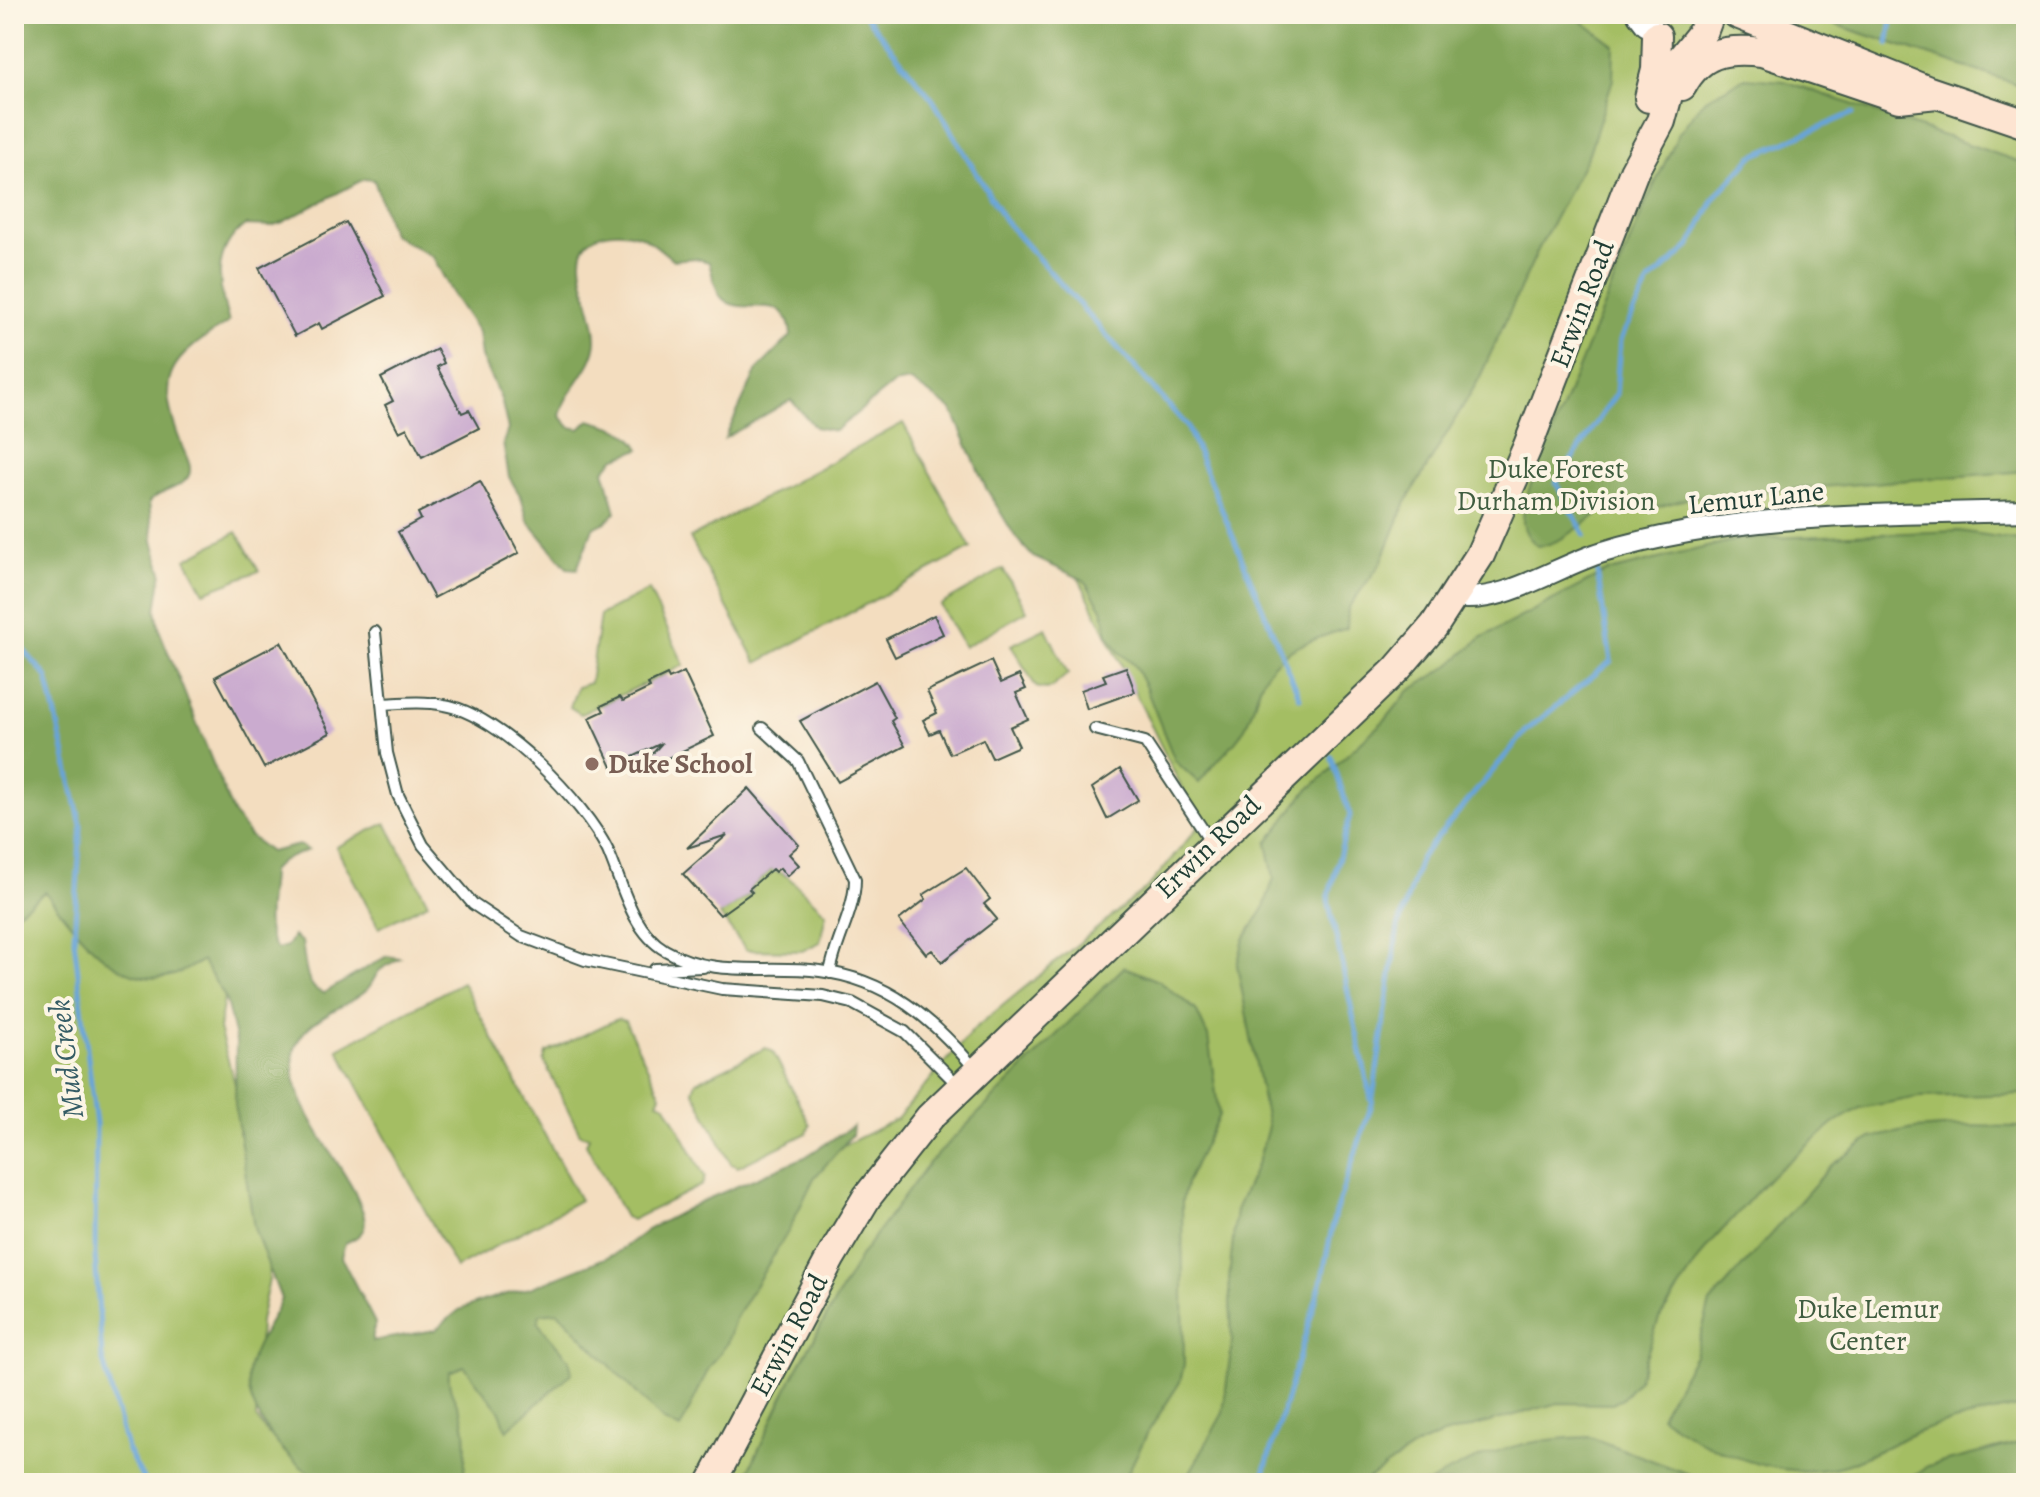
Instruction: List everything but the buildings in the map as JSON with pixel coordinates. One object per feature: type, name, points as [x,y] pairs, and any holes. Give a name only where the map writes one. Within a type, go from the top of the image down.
[{"type":"main road","points":[[1737,14],[1937,94],[2026,124]]},
{"type":"main road","points":[[1648,22],[1670,43],[1701,30],[1743,33],[1903,89],[1937,94]]},
{"type":"main road","name":"Erwin Road","points":[[1634,171],[1656,70],[1648,22]]},
{"type":"main road","name":"Erwin Road","points":[[711,1483],[807,1298],[850,1225],[906,1146],[968,1078],[1397,669],[1454,597],[1480,555],[1522,460],[1634,171],[1661,121],[1675,67],[1701,30]]},
{"type":"main road","points":[[1661,121],[1695,64],[1707,56],[1734,49],[1762,52],[1899,98],[1937,94]]},
{"type":"street","name":"Lemur Lane","points":[[1454,597],[1469,599],[1497,595],[1602,552],[1693,531],[1796,519],[2026,511]]},
{"type":"lane","points":[[375,632],[387,753],[398,795],[423,845],[473,904],[521,936],[585,960],[722,989],[823,996],[852,1003],[905,1032],[968,1078]]},
{"type":"lane","points":[[383,704],[445,705],[470,714],[538,762],[550,772],[607,848],[645,932],[663,949],[705,967]]},
{"type":"lane","points":[[762,728],[798,761],[855,879],[855,893],[834,950],[830,973]]},
{"type":"lane","points":[[1095,729],[1145,742],[1212,844]]},
{"type":"lane","points":[[641,970],[705,967],[830,973],[887,992],[912,1005],[942,1030],[968,1078]]},
{"type":"green space","points":[[14,14],[1572,14],[1614,45],[1613,79],[1589,153],[1537,252],[1479,379],[1405,504],[1381,563],[1348,608],[1347,628],[1297,647],[1276,662],[1261,684],[1243,731],[1199,783],[1175,761],[1145,686],[1134,665],[1119,652],[1108,634],[1102,609],[1084,580],[1033,557],[1016,538],[986,488],[952,410],[911,381],[893,384],[835,431],[815,427],[791,400],[725,438],[757,370],[791,336],[788,321],[782,312],[763,306],[731,304],[722,298],[709,262],[695,258],[673,260],[643,237],[620,232],[593,238],[583,251],[582,271],[596,340],[591,360],[560,416],[570,427],[580,429],[589,420],[618,429],[636,442],[640,449],[614,459],[604,470],[616,512],[606,522],[593,528],[577,569],[567,568],[528,521],[521,497],[509,477],[503,443],[508,429],[501,399],[481,357],[478,332],[433,257],[392,234],[374,180],[364,179],[283,222],[271,226],[245,225],[234,235],[222,258],[220,270],[229,322],[181,359],[172,371],[169,385],[173,422],[190,472],[182,483],[149,502],[153,541],[162,572],[156,610],[160,632],[233,813],[250,836],[270,852],[299,845],[308,850],[281,861],[271,871],[268,923],[272,942],[277,949],[287,946],[293,936],[302,942],[309,980],[317,991],[324,993],[387,956],[400,958],[379,971],[365,991],[310,1026],[297,1043],[293,1061],[301,1100],[364,1214],[363,1231],[345,1243],[341,1257],[375,1323],[372,1341],[435,1330],[459,1310],[530,1288],[615,1254],[647,1230],[698,1203],[805,1157],[853,1126],[852,1135],[814,1178],[789,1230],[735,1319],[727,1343],[709,1368],[680,1429],[664,1421],[558,1312],[540,1314],[538,1323],[569,1359],[572,1373],[507,1430],[500,1412],[464,1366],[449,1372],[451,1391],[465,1427],[463,1483],[352,1485],[327,1482],[299,1465],[285,1452],[261,1421],[248,1388],[253,1355],[281,1299],[254,1228],[235,1107],[236,1042],[225,997],[202,961],[174,975],[153,978],[134,975],[116,966],[84,939],[45,892],[14,915]]},
{"type":"green space","name":"Duke Forest Durham Division","points":[[802,14],[2026,14],[2026,1483],[14,1483],[14,469],[231,955],[219,1029],[263,1181],[269,1279],[260,1321],[256,1418],[268,1434],[897,1119],[974,1029],[1149,886],[1200,825]]},
{"type":"green space","points":[[1803,14],[2026,14],[2026,87]]},
{"type":"green space","points":[[1745,78],[1784,81],[2026,164],[2026,471],[1693,497],[1644,511],[1633,501],[1607,509],[1563,538],[1538,546],[1526,534],[1524,527],[1523,513],[1529,489],[1647,200],[1679,133],[1704,100]]},
{"type":"green space","points":[[903,423],[971,548],[757,663],[690,538]]},
{"type":"green space","points":[[1959,531],[2026,541],[2026,1094],[1919,1097],[1860,1108],[1836,1122],[1771,1176],[1707,1247],[1659,1319],[1638,1380],[1622,1399],[1612,1404],[1558,1403],[1440,1436],[1416,1446],[1363,1483],[1184,1483],[1223,1413],[1232,1341],[1229,1279],[1236,1210],[1258,1162],[1268,1127],[1237,965],[1244,939],[1263,910],[1274,878],[1267,843],[1303,795],[1387,718],[1408,692],[1450,665],[1481,638],[1606,572],[1739,539]]},
{"type":"green space","points":[[237,532],[259,571],[204,592],[186,559]]},
{"type":"green space","points":[[1003,569],[1027,611],[964,647],[940,605]]},
{"type":"green space","points":[[649,590],[684,665],[581,714],[570,707],[577,687],[590,683],[600,615]]},
{"type":"green space","points":[[1046,628],[1068,674],[1047,689],[1036,687],[1011,645]]},
{"type":"green space","points":[[386,823],[428,903],[379,928],[336,847]]},
{"type":"green space","points":[[772,869],[787,876],[826,913],[820,942],[802,951],[746,950],[720,915],[752,893],[749,889]]},
{"type":"green space","points":[[1124,967],[1159,981],[1196,1010],[1208,1036],[1219,1115],[1187,1181],[1182,1201],[1184,1364],[1180,1382],[1148,1432],[1123,1483],[743,1483],[792,1378],[861,1255],[928,1164]]},
{"type":"green space","points":[[462,982],[580,1200],[456,1268],[338,1049]]},
{"type":"green space","points":[[617,1019],[625,1021],[661,1095],[658,1102],[666,1105],[705,1177],[702,1185],[632,1220],[625,1217],[586,1144],[589,1137],[580,1134],[544,1061],[546,1053]]},
{"type":"green space","points":[[766,1048],[773,1052],[810,1125],[807,1133],[738,1167],[731,1164],[693,1090],[696,1082]]},
{"type":"green space","name":"Duke Lemur Center","points":[[2026,1127],[2026,1405],[1936,1426],[1845,1465],[1821,1470],[1797,1470],[1748,1461],[1702,1442],[1660,1416],[1695,1355],[1710,1303],[1831,1166],[1871,1138],[1914,1129]]},
{"type":"green space","points":[[1590,1437],[1712,1483],[1429,1483],[1467,1462],[1506,1448],[1547,1440]]},
{"type":"green space","points":[[2026,1441],[2026,1483],[1903,1483],[1928,1466]]},
{"type":"waterway","points":[[864,14],[933,100],[1005,221],[1187,426],[1300,698]]},
{"type":"waterway","points":[[1888,44],[1893,14]]},
{"type":"waterway","points":[[1585,535],[1556,483],[1616,394],[1620,340],[1649,282],[1690,246],[1715,197],[1753,156],[1853,113]]},
{"type":"waterway","points":[[1261,1483],[1321,1283],[1335,1213],[1372,1104],[1398,927],[1421,857],[1526,731],[1611,661],[1597,571]]},
{"type":"waterway","name":"Mud Creek","points":[[14,639],[47,677],[81,825],[74,939],[96,1125],[95,1255],[102,1357],[127,1449],[145,1483]]},
{"type":"waterway","points":[[1331,756],[1350,815],[1328,899],[1371,1099]]},
{"type":"place","name":"Duke School","points":[[592,764]]}]
